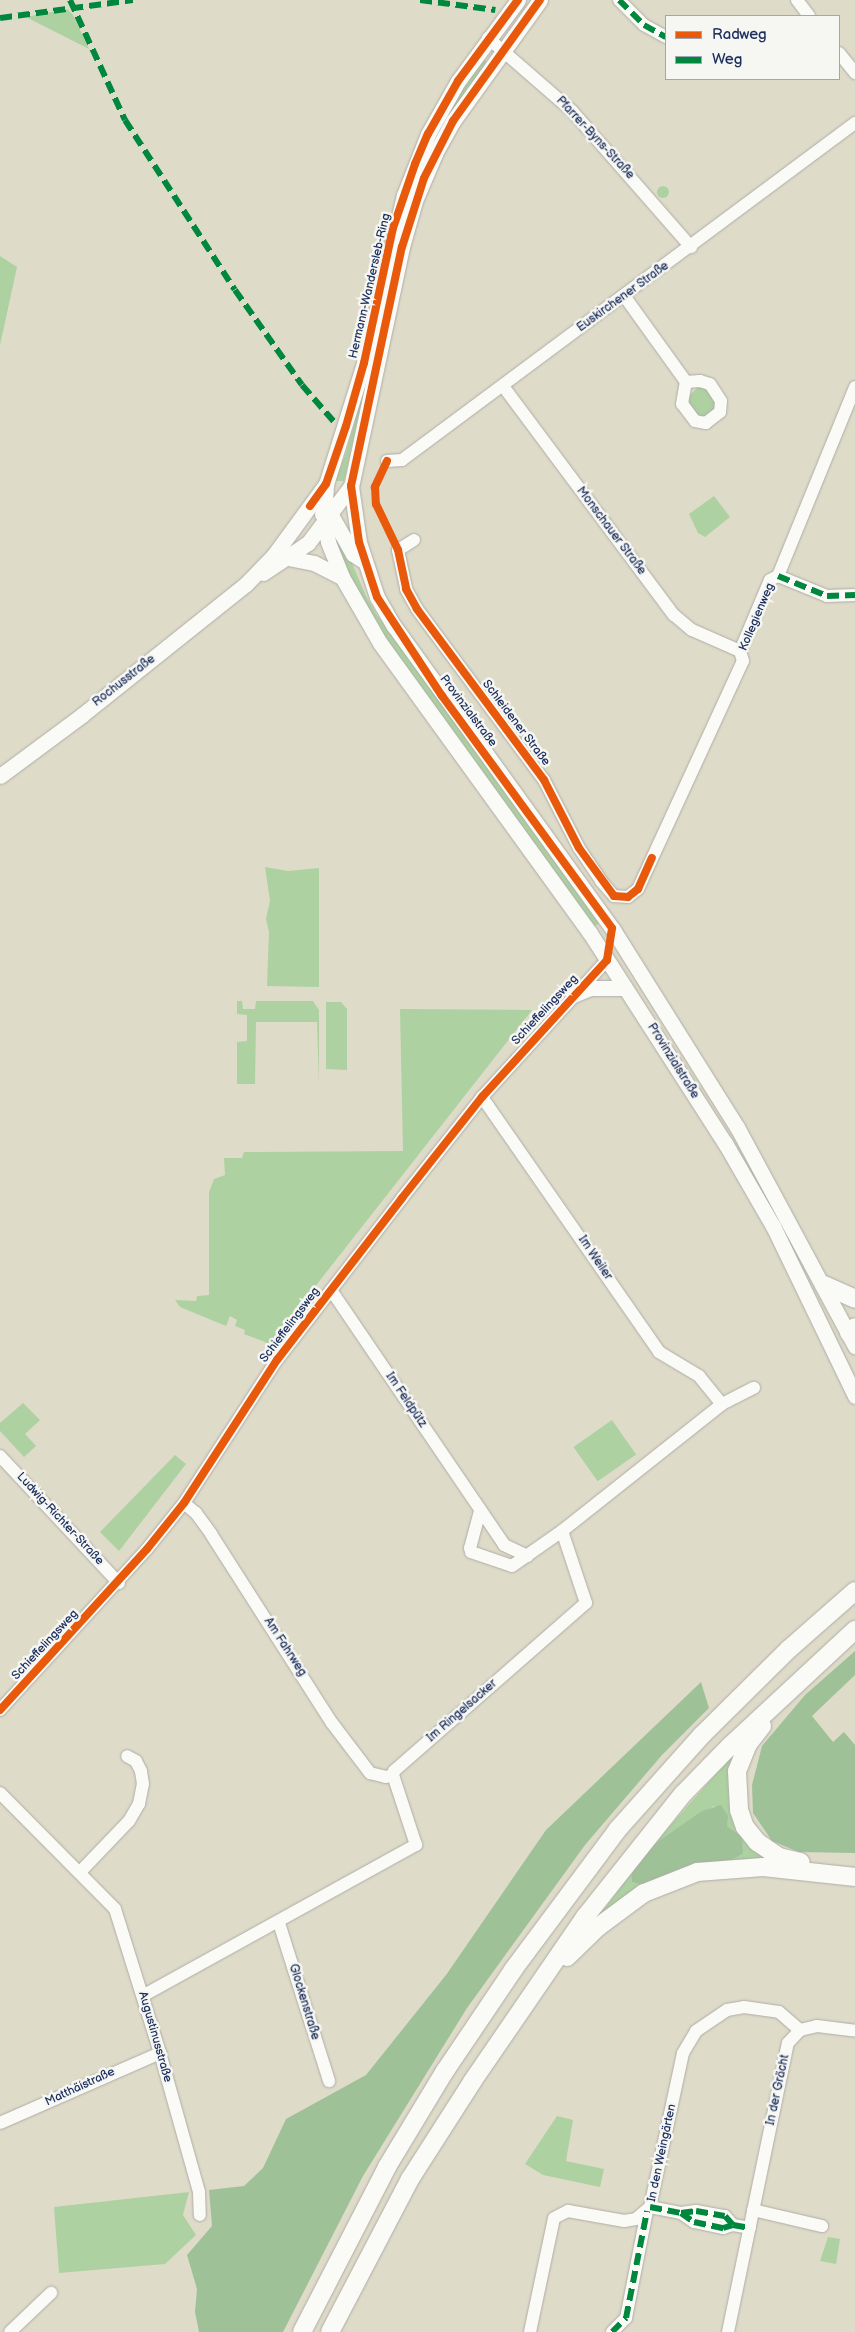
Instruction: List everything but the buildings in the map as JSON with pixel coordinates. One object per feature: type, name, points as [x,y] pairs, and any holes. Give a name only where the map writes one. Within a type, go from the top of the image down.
[{"type":"highway","points":[[824,1286],[855,1298]]},
{"type":"highway","points":[[302,2332],[387,2167],[445,2071],[513,1970],[618,1829],[702,1734],[789,1649],[855,1591]]},
{"type":"highway","points":[[330,2332],[410,2179],[585,1917],[677,1801],[791,1688],[855,1630]]},
{"type":"highway","points":[[791,1688],[748,1744],[737,1771],[738,1810],[745,1827],[758,1842],[779,1857],[795,1861],[855,1865]]},
{"type":"highway","points":[[537,1987],[598,1926],[644,1893],[668,1881],[697,1872],[731,1867],[855,1876]]},
{"type":"main road","name":"Hermann-Wandersleb-Ring","points":[[326,484],[364,363],[404,195],[428,134],[488,38],[518,0]]},
{"type":"main road","name":"Hermann-Wandersleb-Ring","points":[[351,486],[402,247],[415,201],[442,140],[540,0]]},
{"type":"main road","name":"Rochusstraße","points":[[246,584],[303,516],[326,484]]},
{"type":"main road","name":"Provinzialstraße","points":[[326,484],[328,542],[342,577],[380,643],[607,960],[730,1151],[772,1226],[855,1396]]},
{"type":"main road","name":"Rochusstraße","points":[[0,776],[82,716],[246,584],[308,543],[351,486]]},
{"type":"main road","name":"Provinzialstraße","points":[[351,486],[364,561],[377,597],[394,626],[612,928],[737,1127],[853,1335]]},
{"type":"main road","points":[[303,516],[326,518],[353,554],[364,561]]},
{"type":"main road","points":[[288,558],[314,562],[342,577]]},
{"type":"main road","points":[[612,928],[607,960],[641,974]]},
{"type":"main road","points":[[573,995],[590,988],[625,988]]},
{"type":"main road","points":[[820,1323],[834,1332],[853,1335]]},
{"type":"main road","points":[[836,1355],[853,1335]]},
{"type":"street","points":[[619,0],[644,25],[665,36]]},
{"type":"street","points":[[797,0],[808,15]]},
{"type":"street","name":"Pfarrer-Byns-Straße","points":[[488,38],[504,50],[592,132],[691,247]]},
{"type":"street","points":[[840,55],[855,73]]},
{"type":"street","name":"Euskirchener Straße","points":[[387,461],[402,460],[625,297],[855,123]]},
{"type":"street","points":[[625,297],[686,382]]},
{"type":"street","name":"Monschauer Straße","points":[[504,386],[674,615],[692,630],[740,651]]},
{"type":"street","name":"Kollegienweg","points":[[628,897],[638,889],[743,661],[740,651],[770,580],[778,576],[855,387]]},
{"type":"street","name":"Schleidener Straße","points":[[414,540],[398,550],[406,589],[418,609],[544,780],[579,848],[601,881],[614,896],[628,897]]},
{"type":"street","points":[[778,576],[827,596],[855,596]]},
{"type":"street","name":"Schieffelingsweg","points":[[0,1710],[119,1583],[184,1503],[278,1360],[482,1096],[607,960]]},
{"type":"street","name":"Im Weiler","points":[[482,1096],[659,1352],[699,1376],[722,1404]]},
{"type":"street","name":"Im Feldpütz","points":[[331,1290],[504,1545],[528,1556]]},
{"type":"street","points":[[480,1511],[470,1548],[471,1552],[512,1566],[562,1531],[722,1404],[754,1388]]},
{"type":"street","name":"Ludwig-Richter-Straße","points":[[0,1456],[119,1583]]},
{"type":"street","name":"Am Fahrweg","points":[[184,1503],[196,1513],[211,1534],[332,1724],[370,1773],[386,1777],[392,1775]]},
{"type":"street","name":"Im Ringelsacker","points":[[392,1775],[586,1603],[562,1531]]},
{"type":"street","points":[[81,1871],[129,1821],[139,1804],[143,1784],[141,1771],[136,1761],[127,1756]]},
{"type":"street","points":[[144,1995],[279,1923],[416,1845],[392,1775]]},
{"type":"street","name":"Augustinusstraße","points":[[0,1793],[81,1871],[114,1909],[144,1995],[199,2192],[200,2215]]},
{"type":"street","name":"Glockenstraße","points":[[279,1923],[329,2081]]},
{"type":"street","name":"In den Weingärten","points":[[530,2332],[554,2218],[568,2211],[624,2221],[636,2219],[648,2209],[683,2053],[696,2031],[727,2010],[744,2006],[779,2012],[800,2030]]},
{"type":"street","points":[[800,2030],[817,2026],[855,2031]]},
{"type":"street","name":"In der Grächt","points":[[728,2332],[788,2043],[800,2030]]},
{"type":"street","name":"Matthäistraße","points":[[0,2123],[160,2053]]},
{"type":"street","points":[[612,2332],[626,2318],[648,2209],[680,2213],[696,2211],[725,2216],[733,2225],[750,2228]]},
{"type":"street","points":[[753,2210],[822,2226]]},
{"type":"street","points":[[10,2332],[51,2293]]},
{"type":"green space","points":[[67,9],[73,15],[89,49],[26,17]]},
{"type":"green space","points":[[483,59],[487,62],[436,134],[468,79]]},
{"type":"green space","points":[[663,186],[669,192],[663,198],[657,192]]},
{"type":"green space","points":[[0,256],[17,267],[0,345]]},
{"type":"green space","points":[[366,382],[344,481],[335,481],[346,453]]},
{"type":"green space","points":[[705,387],[719,407],[709,418],[700,418],[688,402],[689,396],[697,388]]},
{"type":"green space","points":[[714,496],[730,517],[705,537],[698,533],[689,514]]},
{"type":"green space","points":[[341,537],[366,596],[377,615],[600,923],[593,927],[385,637],[351,580],[335,545]]},
{"type":"green space","points":[[265,867],[288,871],[319,868],[319,987],[267,986],[269,932],[266,919],[270,901]]},
{"type":"green space","points":[[237,1001],[242,1001],[243,1009],[255,1009],[256,1001],[313,1001],[319,1010],[319,1084],[317,1022],[256,1022],[255,1084],[237,1084],[237,1042],[247,1041],[247,1015],[237,1014]]},
{"type":"green space","points":[[326,1002],[341,1002],[347,1009],[347,1070],[326,1069]]},
{"type":"green space","points":[[400,1009],[532,1010],[270,1344],[244,1334],[245,1330],[235,1326],[237,1320],[230,1316],[226,1326],[180,1307],[175,1300],[196,1301],[197,1296],[209,1295],[209,1192],[214,1179],[225,1175],[224,1158],[242,1158],[244,1152],[403,1151]]},
{"type":"green space","points":[[23,1403],[40,1420],[25,1434],[36,1446],[24,1457],[0,1431],[0,1423]]},
{"type":"green space","points":[[612,1420],[636,1454],[598,1481],[573,1447]]},
{"type":"green space","points":[[175,1455],[186,1464],[119,1551],[100,1532]]},
{"type":"green space","points":[[855,1651],[855,1675],[812,1716],[833,1742],[844,1732],[855,1745],[855,1853],[799,1852],[772,1841],[753,1813],[752,1785],[762,1746],[805,1695]]},
{"type":"green space","points":[[701,1682],[709,1708],[662,1755],[585,1845],[467,2008],[363,2176],[283,2332],[199,2332],[195,2312],[197,2289],[187,2255],[212,2226],[209,2190],[244,2186],[263,2168],[286,2119],[366,2075],[446,1975],[546,1830]]},
{"type":"green space","points":[[739,1748],[732,1798],[775,1859],[723,1864],[743,1854],[737,1832],[727,1826],[714,1806],[653,1845]]},
{"type":"green space","points":[[721,1805],[728,1816],[727,1826],[742,1836],[743,1854],[723,1864],[646,1886],[632,1882],[631,1873],[653,1845],[702,1811]]},
{"type":"green space","points":[[631,1873],[632,1882],[646,1886],[599,1916]]},
{"type":"green space","points":[[557,2116],[573,2120],[566,2161],[604,2169],[600,2187],[543,2175],[525,2164]]},
{"type":"green space","points":[[189,2192],[183,2215],[196,2235],[165,2264],[59,2273],[54,2207]]},
{"type":"green space","points":[[828,2237],[840,2239],[836,2264],[820,2261]]},
{"type":"marked path","points":[[70,0],[125,120],[235,290],[302,385],[336,424]]},
{"type":"marked path","points":[[0,18],[133,0]]},
{"type":"marked path","points":[[420,0],[495,10]]},
{"type":"marked path","points":[[619,0],[644,25],[665,36]]},
{"type":"marked path","points":[[778,576],[827,596],[855,595]]},
{"type":"marked path","points":[[650,2207],[681,2213],[696,2211],[725,2216],[733,2225],[750,2228]]},
{"type":"marked path","points":[[612,2332],[626,2318],[647,2211]]},
{"type":"marked path","points":[[681,2213],[694,2222],[723,2228],[733,2225]]},
{"type":"cycle path","points":[[310,506],[326,484],[346,426],[364,363],[393,228],[415,164],[428,134],[458,81],[518,0]]},
{"type":"cycle path","points":[[0,1710],[147,1549],[184,1503],[277,1360],[402,1198],[482,1097],[607,960],[612,928],[442,696],[377,597],[359,542],[351,486],[402,247],[424,178],[453,121],[540,0]]},
{"type":"cycle path","points":[[387,461],[375,487],[376,504],[398,550],[406,589],[417,609],[544,780],[579,848],[614,896],[628,897],[638,889],[652,858]]}]
